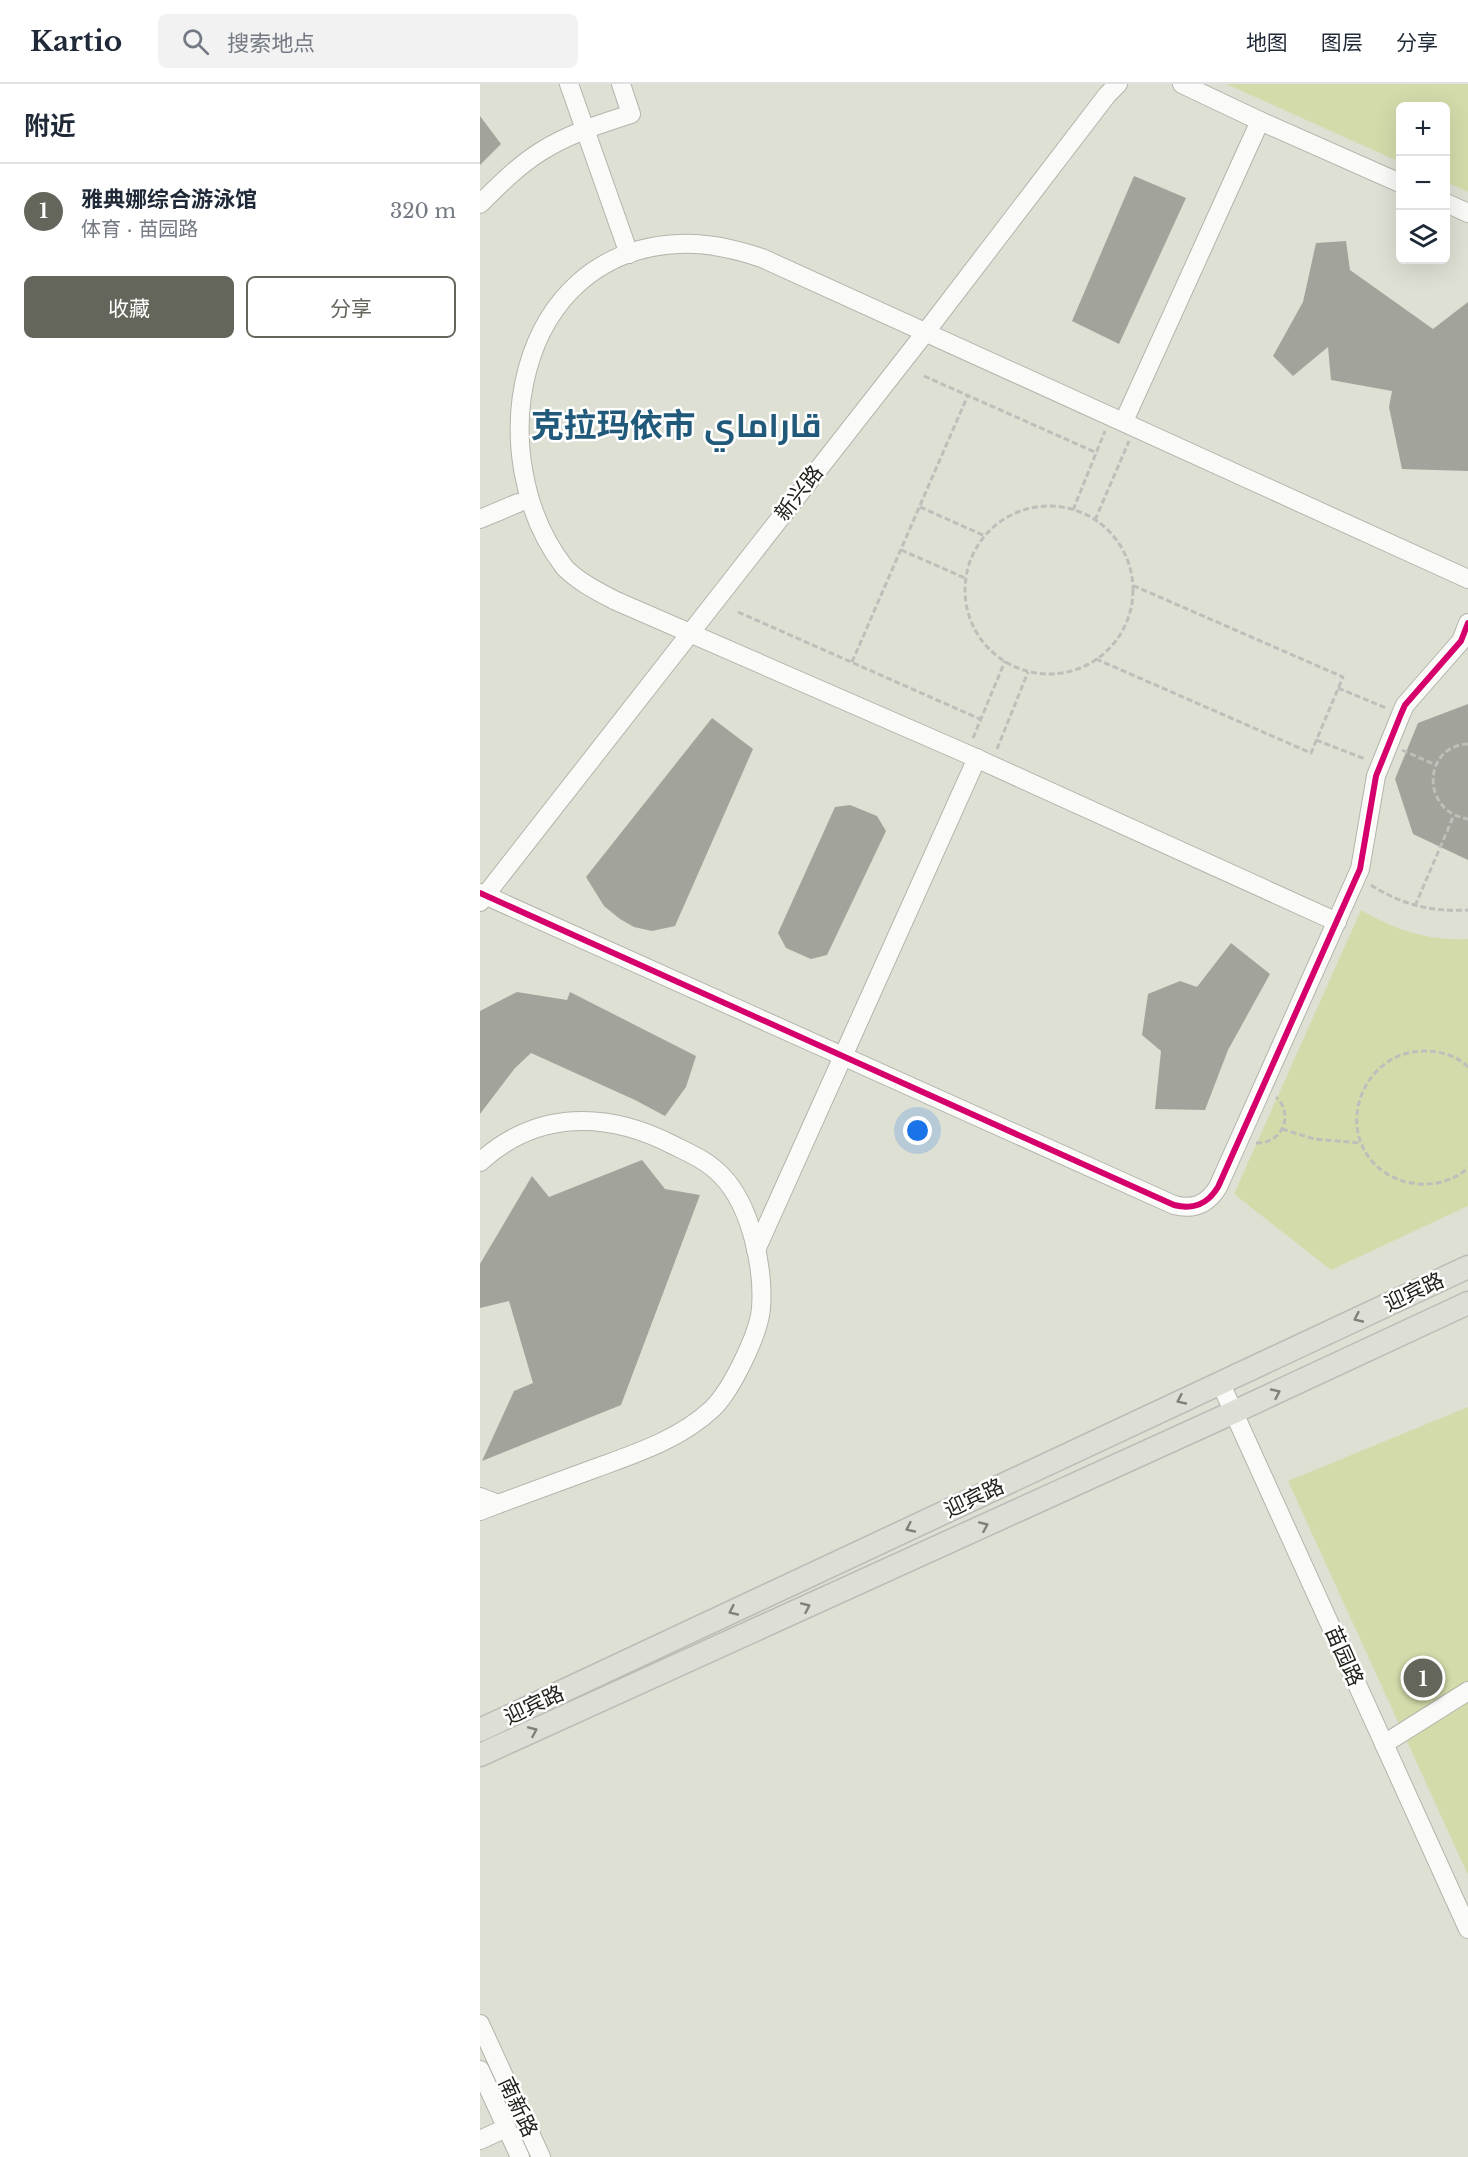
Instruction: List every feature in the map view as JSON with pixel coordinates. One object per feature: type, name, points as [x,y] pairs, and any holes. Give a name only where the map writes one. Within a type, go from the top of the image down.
[{"type":"main road","name":"迎宾路","points":[[483,1728],[1468,1267]]},
{"type":"main road","name":"迎宾路","points":[[484,1755],[1468,1303]]},
{"type":"street","points":[[569,84],[629,254]]},
{"type":"street","points":[[480,204],[514,171],[541,152],[585,129],[631,114],[621,84]]},
{"type":"street","name":"新兴路","points":[[482,896],[925,333],[1107,95],[1118,84]]},
{"type":"street","points":[[1182,84],[1396,181]]},
{"type":"street","points":[[1123,421],[1260,121]]},
{"type":"street","points":[[1450,205],[1468,213]]},
{"type":"street","points":[[503,430],[509,382],[519,354],[532,329],[571,285],[595,269],[629,254],[677,244],[706,244],[735,249],[762,258],[1468,579]]},
{"type":"street","points":[[504,450],[507,469],[518,503],[528,524],[545,548],[588,586],[614,600],[978,759],[1337,922]]},
{"type":"street","points":[[480,519],[518,503]]},
{"type":"street","points":[[482,896],[1174,1205],[1184,1208],[1195,1207],[1212,1196],[1262,1090],[1360,869],[1376,776],[1405,705],[1461,641],[1468,623]]},
{"type":"street","points":[[756,1250],[842,1055],[978,759]]},
{"type":"street","points":[[480,1162],[497,1148],[531,1129],[573,1121],[631,1126],[705,1161],[723,1177],[747,1218],[760,1272],[761,1310],[749,1347],[735,1376],[713,1408],[678,1435],[635,1454],[480,1511]]},
{"type":"street","name":"苗园路","points":[[1220,1382],[1468,1929]]},
{"type":"street","points":[[480,1497],[498,1504]]},
{"type":"street","points":[[1384,1744],[1468,1691]]},
{"type":"street","name":"南新路","points":[[480,2024],[541,2157]]},
{"type":"street","name":"南新路","points":[[480,2070],[520,2157]]},
{"type":"street","points":[[480,2140],[506,2127]]},
{"type":"path","points":[[924,376],[1096,453]]},
{"type":"path","points":[[852,662],[968,395]]},
{"type":"path","points":[[1073,510],[1096,453],[1123,421]]},
{"type":"path","points":[[1095,520],[1123,421]]},
{"type":"path","points":[[920,507],[985,536]]},
{"type":"path","points":[[1040,507],[1073,510],[1095,520],[1117,540],[1130,566],[1133,595],[1126,624],[1112,646],[1092,663],[1067,673],[1041,674],[1015,668],[993,653],[976,633],[967,608],[966,579],[972,556],[988,532],[1012,515],[1040,507]]},
{"type":"path","points":[[901,550],[966,579]]},
{"type":"path","points":[[1096,659],[1311,753],[1342,677],[1132,585]]},
{"type":"path","points":[[738,612],[980,719]]},
{"type":"path","points":[[978,759],[980,719],[1005,661]]},
{"type":"path","points":[[978,759],[1028,671]]},
{"type":"path","points":[[1338,688],[1401,714]]},
{"type":"path","points":[[1316,740],[1380,765]]},
{"type":"path","points":[[1468,744],[1453,748],[1443,755],[1436,765],[1433,776],[1433,788],[1444,808],[1454,815],[1468,819]]},
{"type":"path","points":[[1406,752],[1436,765]]},
{"type":"path","points":[[1415,906],[1454,815]]},
{"type":"path","points":[[1357,876],[1388,896],[1415,906],[1449,911],[1468,910]]},
{"type":"path","points":[[1468,1067],[1446,1054],[1425,1050],[1404,1053],[1385,1063],[1370,1078],[1360,1097],[1357,1120],[1361,1143],[1374,1163],[1392,1177],[1414,1185],[1437,1184],[1459,1176],[1468,1168]]},
{"type":"path","points":[[1240,1137],[1258,1144],[1275,1138],[1282,1129],[1285,1114],[1283,1106],[1278,1098],[1262,1090]]},
{"type":"path","points":[[1282,1129],[1314,1139],[1361,1143]]},
{"type":"green space","points":[[1226,84],[1468,84],[1468,192],[1450,184],[1450,102],[1396,102],[1396,160]]},
{"type":"green space","points":[[1361,910],[1412,933],[1439,938],[1468,939],[1468,1206],[1331,1270],[1234,1194]]},
{"type":"green space","points":[[1468,1407],[1468,1875],[1288,1481]]},
{"type":"building","points":[[480,116],[501,144],[480,165]]},
{"type":"building","points":[[1134,176],[1186,198],[1119,344],[1072,321]]},
{"type":"building","points":[[1346,241],[1350,270],[1433,329],[1468,302],[1468,471],[1402,469],[1389,407],[1392,391],[1331,380],[1328,347],[1293,376],[1273,356],[1303,302],[1316,243]]},
{"type":"building","points":[[1468,704],[1468,860],[1413,834],[1395,779],[1418,723]]},
{"type":"building","points":[[712,718],[753,749],[675,926],[652,931],[634,927],[604,906],[586,877]]},
{"type":"building","points":[[850,805],[877,816],[886,831],[827,955],[811,959],[786,948],[778,933],[835,807]]},
{"type":"building","points":[[1231,943],[1270,974],[1228,1050],[1205,1110],[1155,1109],[1161,1051],[1142,1035],[1148,994],[1180,981],[1197,987]]},
{"type":"building","points":[[517,992],[567,1000],[570,992],[696,1056],[686,1087],[665,1116],[531,1053],[515,1068],[480,1114],[480,1011]]},
{"type":"building","points":[[642,1160],[665,1189],[700,1195],[621,1405],[482,1461],[514,1391],[533,1383],[509,1301],[480,1308],[480,1264],[532,1176],[549,1197]]},
{"type":"cycle path","points":[[480,893],[1174,1205],[1187,1207],[1199,1205],[1218,1187],[1360,869],[1376,776],[1405,705],[1461,641],[1468,623]]},
{"type":"place","name":"雅典娜综合游泳馆","points":[[1423,1678]]},
{"type":"district","name":"克拉玛依市 قاراماي","points":[[676,425]]}]
